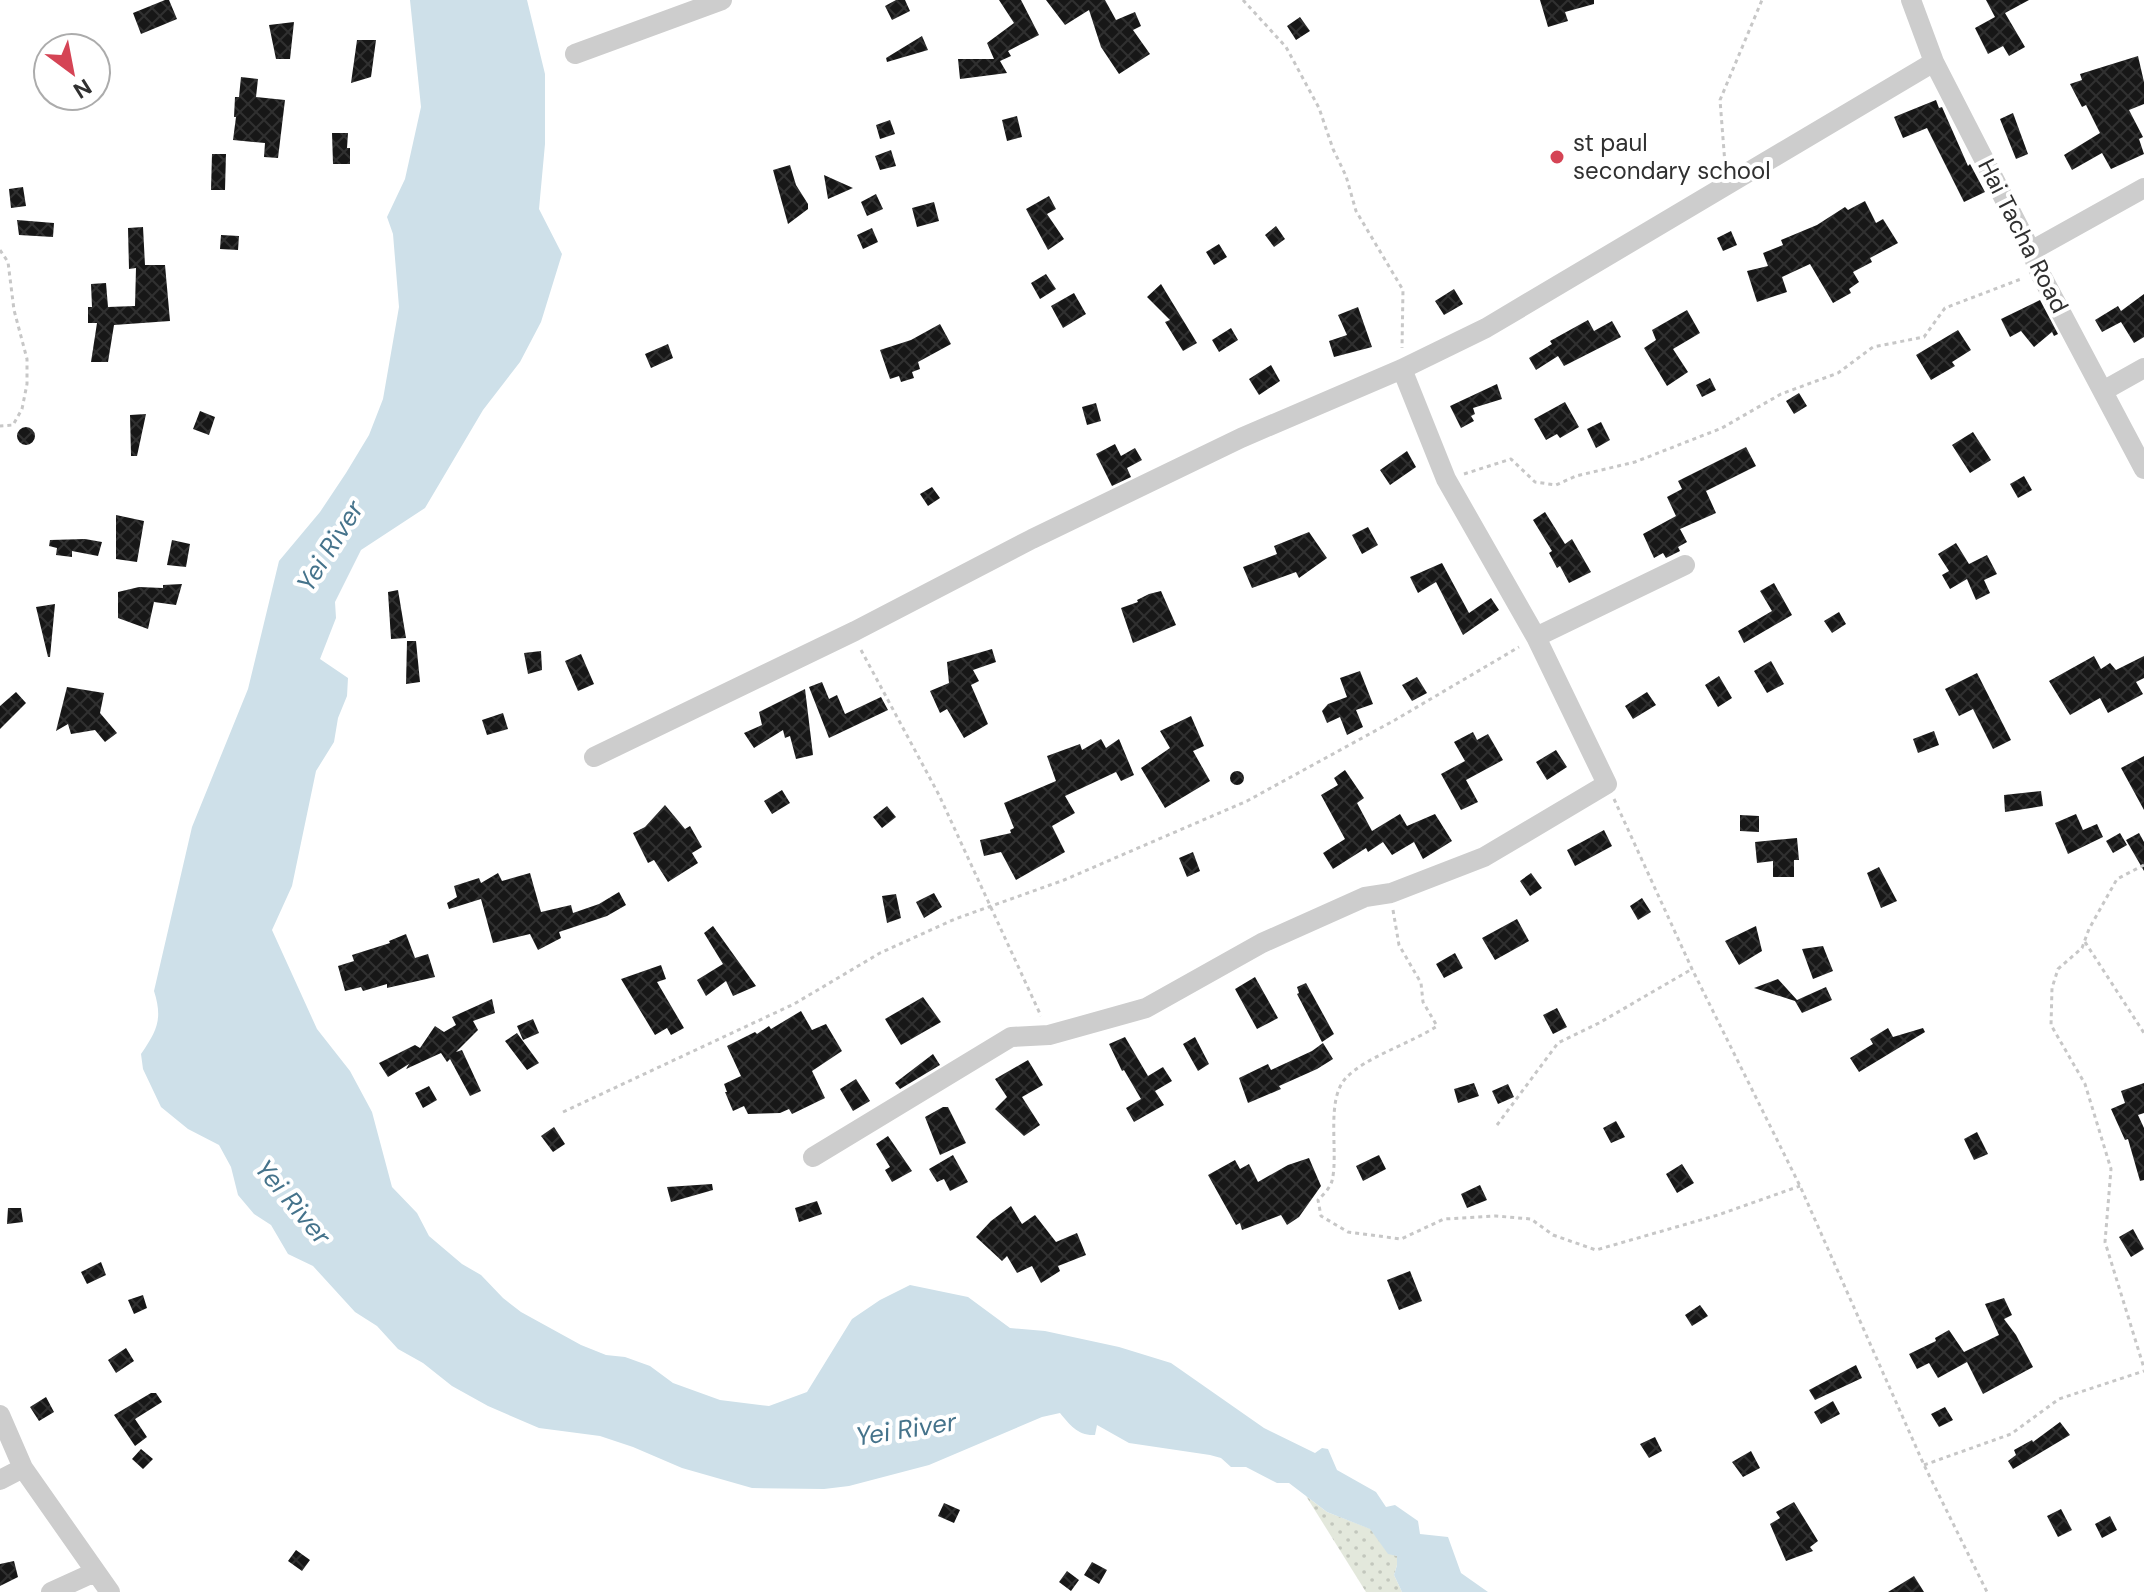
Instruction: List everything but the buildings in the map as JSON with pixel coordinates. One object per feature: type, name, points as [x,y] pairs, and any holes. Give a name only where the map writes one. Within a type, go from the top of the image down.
[{"type":"street","points":[[575,54],[722,0]]},
{"type":"street","name":"Hai Tacha Road","points":[[1911,0],[1934,62],[2040,273],[2144,469]]},
{"type":"street","points":[[594,757],[855,631],[1143,485],[1486,328],[1934,62]]},
{"type":"street","points":[[2031,251],[2144,188]]},
{"type":"street","points":[[2103,391],[2144,368]]},
{"type":"street","points":[[813,1157],[1011,1037],[1049,1035],[1146,1008],[1262,943],[1365,897],[1391,893],[1484,857],[1607,784],[1536,637],[1446,479],[1402,369]]},
{"type":"street","points":[[1536,637],[1685,565]]},
{"type":"street","points":[[0,1415],[23,1468],[110,1592]]},
{"type":"street","points":[[0,1480],[23,1468]]},
{"type":"street","points":[[51,1592],[95,1572]]},
{"type":"path","points":[[1243,0],[1286,47],[1319,108],[1346,176],[1356,211],[1403,290],[1402,369]]},
{"type":"path","points":[[1727,186],[1720,100],[1762,0]]},
{"type":"path","points":[[0,250],[8,262],[14,310],[27,359],[27,384],[22,409],[13,425],[0,426]]},
{"type":"path","points":[[1446,479],[1511,459],[1535,482],[1556,485],[1576,476],[1635,462],[1722,428],[1781,394],[1838,373],[1873,347],[1924,337],[1945,308],[2040,273]]},
{"type":"path","points":[[855,631],[864,659],[939,795],[1049,1035]]},
{"type":"path","points":[[563,1112],[794,1004],[880,953],[955,919],[1064,880],[1247,801],[1395,720],[1536,637]]},
{"type":"path","points":[[1607,784],[1692,969],[1800,1186],[1924,1465],[1987,1592]]},
{"type":"path","points":[[1924,1465],[2011,1434],[2059,1399],[2144,1370],[2105,1242],[2111,1169],[2085,1084],[2051,1025],[2052,988],[2058,969],[2082,948],[2117,879],[2144,865]]},
{"type":"path","points":[[1391,893],[1399,945],[1421,983],[1423,1002],[1437,1026],[1385,1053],[1346,1078],[1341,1086],[1333,1117],[1335,1149],[1332,1184],[1318,1200],[1321,1216],[1348,1232],[1401,1239],[1444,1219],[1496,1216],[1531,1219],[1553,1235],[1596,1250],[1718,1215],[1800,1186]]},
{"type":"path","points":[[2085,942],[2144,1033]]},
{"type":"path","points":[[1497,1125],[1558,1043],[1692,969]]},
{"type":"shaded area","points":[[1306,1496],[1327,1512],[1371,1529],[1388,1553],[1397,1556],[1394,1575],[1402,1592],[1366,1592]]},
{"type":"water","name":"Yei River","points":[[410,0],[527,0],[545,74],[545,144],[539,209],[562,254],[541,322],[520,362],[483,410],[425,508],[361,550],[335,602],[336,618],[320,659],[348,678],[347,696],[338,718],[334,742],[316,771],[292,886],[272,930],[317,1029],[350,1071],[372,1112],[392,1187],[417,1213],[429,1236],[462,1264],[481,1275],[521,1312],[581,1345],[650,1366],[673,1383],[720,1400],[769,1406],[807,1392],[852,1319],[910,1285],[968,1297],[1010,1328],[1045,1331],[1119,1347],[1171,1363],[1264,1428],[1315,1453],[1322,1448],[1328,1449],[1337,1470],[1376,1492],[1386,1507],[1395,1505],[1418,1521],[1420,1534],[1448,1537],[1461,1573],[1488,1592],[1402,1592],[1394,1575],[1397,1556],[1388,1554],[1370,1529],[1327,1512],[1289,1483],[1277,1483],[1246,1467],[1231,1467],[1221,1458],[1210,1455],[1129,1443],[1097,1425],[1095,1435],[1084,1434],[1060,1413],[1042,1417],[929,1465],[849,1486],[824,1489],[752,1488],[682,1468],[600,1436],[539,1428],[452,1386],[423,1363],[398,1349],[377,1326],[355,1312],[313,1266],[288,1254],[271,1225],[254,1214],[238,1195],[231,1167],[219,1145],[188,1129],[161,1107],[143,1069],[141,1054],[157,1024],[154,991],[192,827],[248,689],[279,561],[320,512],[346,473],[369,435],[383,399],[399,307],[393,234],[387,217],[405,179],[421,107]]},
{"type":"place","name":"st paul secondary school","points":[[1557,157]]}]
